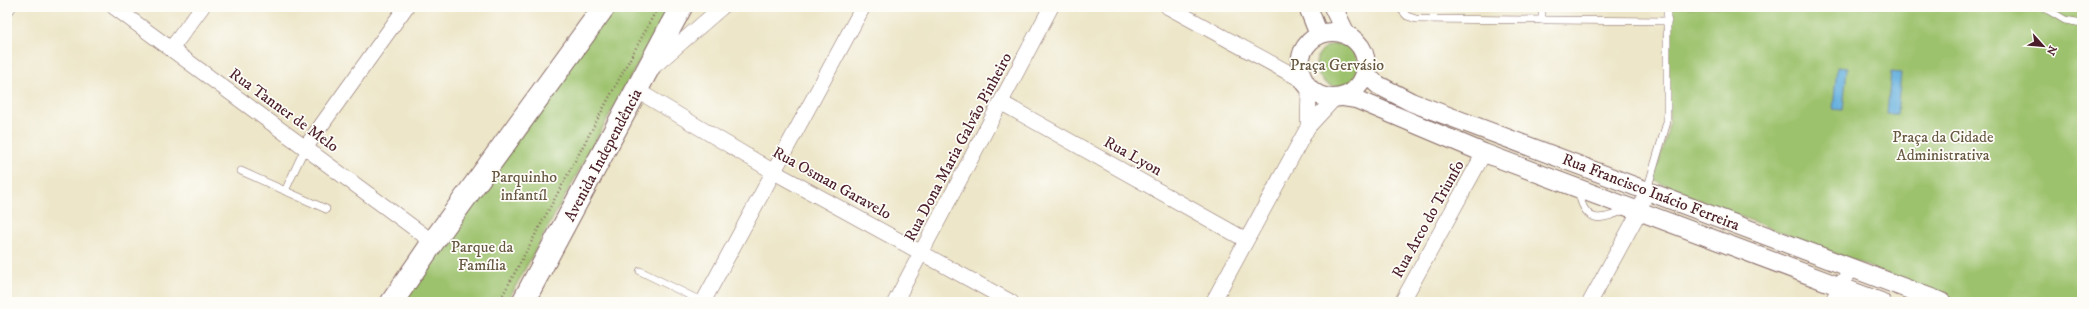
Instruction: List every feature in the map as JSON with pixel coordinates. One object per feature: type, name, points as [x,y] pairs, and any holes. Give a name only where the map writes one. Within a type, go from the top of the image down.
[{"type":"main road","points":[[392,302],[433,242],[604,7]]},
{"type":"main road","name":"Avenida Independência","points":[[523,302],[681,7]]},
{"type":"street","name":"Rua Tanner de Melo","points":[[114,7],[433,242]]},
{"type":"street","points":[[171,49],[202,7]]},
{"type":"street","points":[[305,148],[406,7]]},
{"type":"street","points":[[642,82],[722,7]]},
{"type":"street","points":[[703,302],[863,7]]},
{"type":"street","name":"Rua Dona Maria Galvão Pinheiro","points":[[895,302],[1002,103],[1051,7]]},
{"type":"street","points":[[1168,7],[1307,85],[1322,97],[1338,98]]},
{"type":"street","points":[[1308,7],[1319,35]]},
{"type":"street","points":[[1333,7],[1347,36]]},
{"type":"street","points":[[1213,302],[1308,127],[1338,98],[1356,88],[1365,73],[1365,60],[1360,47],[1347,36],[1338,33],[1319,35],[1308,43],[1301,58],[1300,70],[1307,85],[1308,127]]},
{"type":"street","name":"Rua Francisco Inácio Ferreira","points":[[1365,73],[1378,85],[1411,102],[1942,302]]},
{"type":"street","name":"Rua Osman Garavelo","points":[[642,82],[774,172],[1011,302]]},
{"type":"street","name":"Rua Francisco Inácio Ferreira","points":[[1338,98],[1356,98],[1484,153],[1880,302]]},
{"type":"street","name":"Rua Lyon","points":[[1002,103],[1246,240]]},
{"type":"street","name":"Rua Arco do Triunfo","points":[[1402,302],[1484,153]]},
{"type":"street","points":[[1590,302],[1633,210],[1647,190]]},
{"type":"street","points":[[1832,302],[1851,268]]},
{"type":"lane","points":[[1399,7],[1407,16],[1416,19],[1668,21]]},
{"type":"lane","points":[[1542,7],[1542,20]]},
{"type":"lane","points":[[1647,190],[1667,122],[1667,7],[1687,7]]},
{"type":"lane","points":[[2042,7],[2065,20],[2082,23]]},
{"type":"lane","points":[[285,191],[305,148]]},
{"type":"lane","points":[[241,170],[326,210]]},
{"type":"lane","points":[[640,271],[703,302]]},
{"type":"path","points":[[499,302],[658,7]]},
{"type":"green space","name":"Parque da Família","points":[[612,7],[669,7],[507,302],[399,302]]},
{"type":"green space","name":"Praça da Cidade Administrativa","points":[[1668,7],[2082,7],[2082,302],[1959,302],[1711,205],[1653,180],[1667,135],[1669,120]]},
{"type":"green space","name":"Praça Gervásio","points":[[1333,44],[1341,44],[1352,50],[1358,61],[1358,69],[1352,80],[1341,86],[1333,86],[1322,80],[1316,69],[1316,61],[1322,50]]},
{"type":"water","points":[[1837,67],[1847,68],[1843,110],[1833,109]]},
{"type":"water","points":[[1891,72],[1901,73],[1897,114],[1887,114]]},
{"type":"park label","name":"Parquinho infantíl","points":[[524,186]]}]
